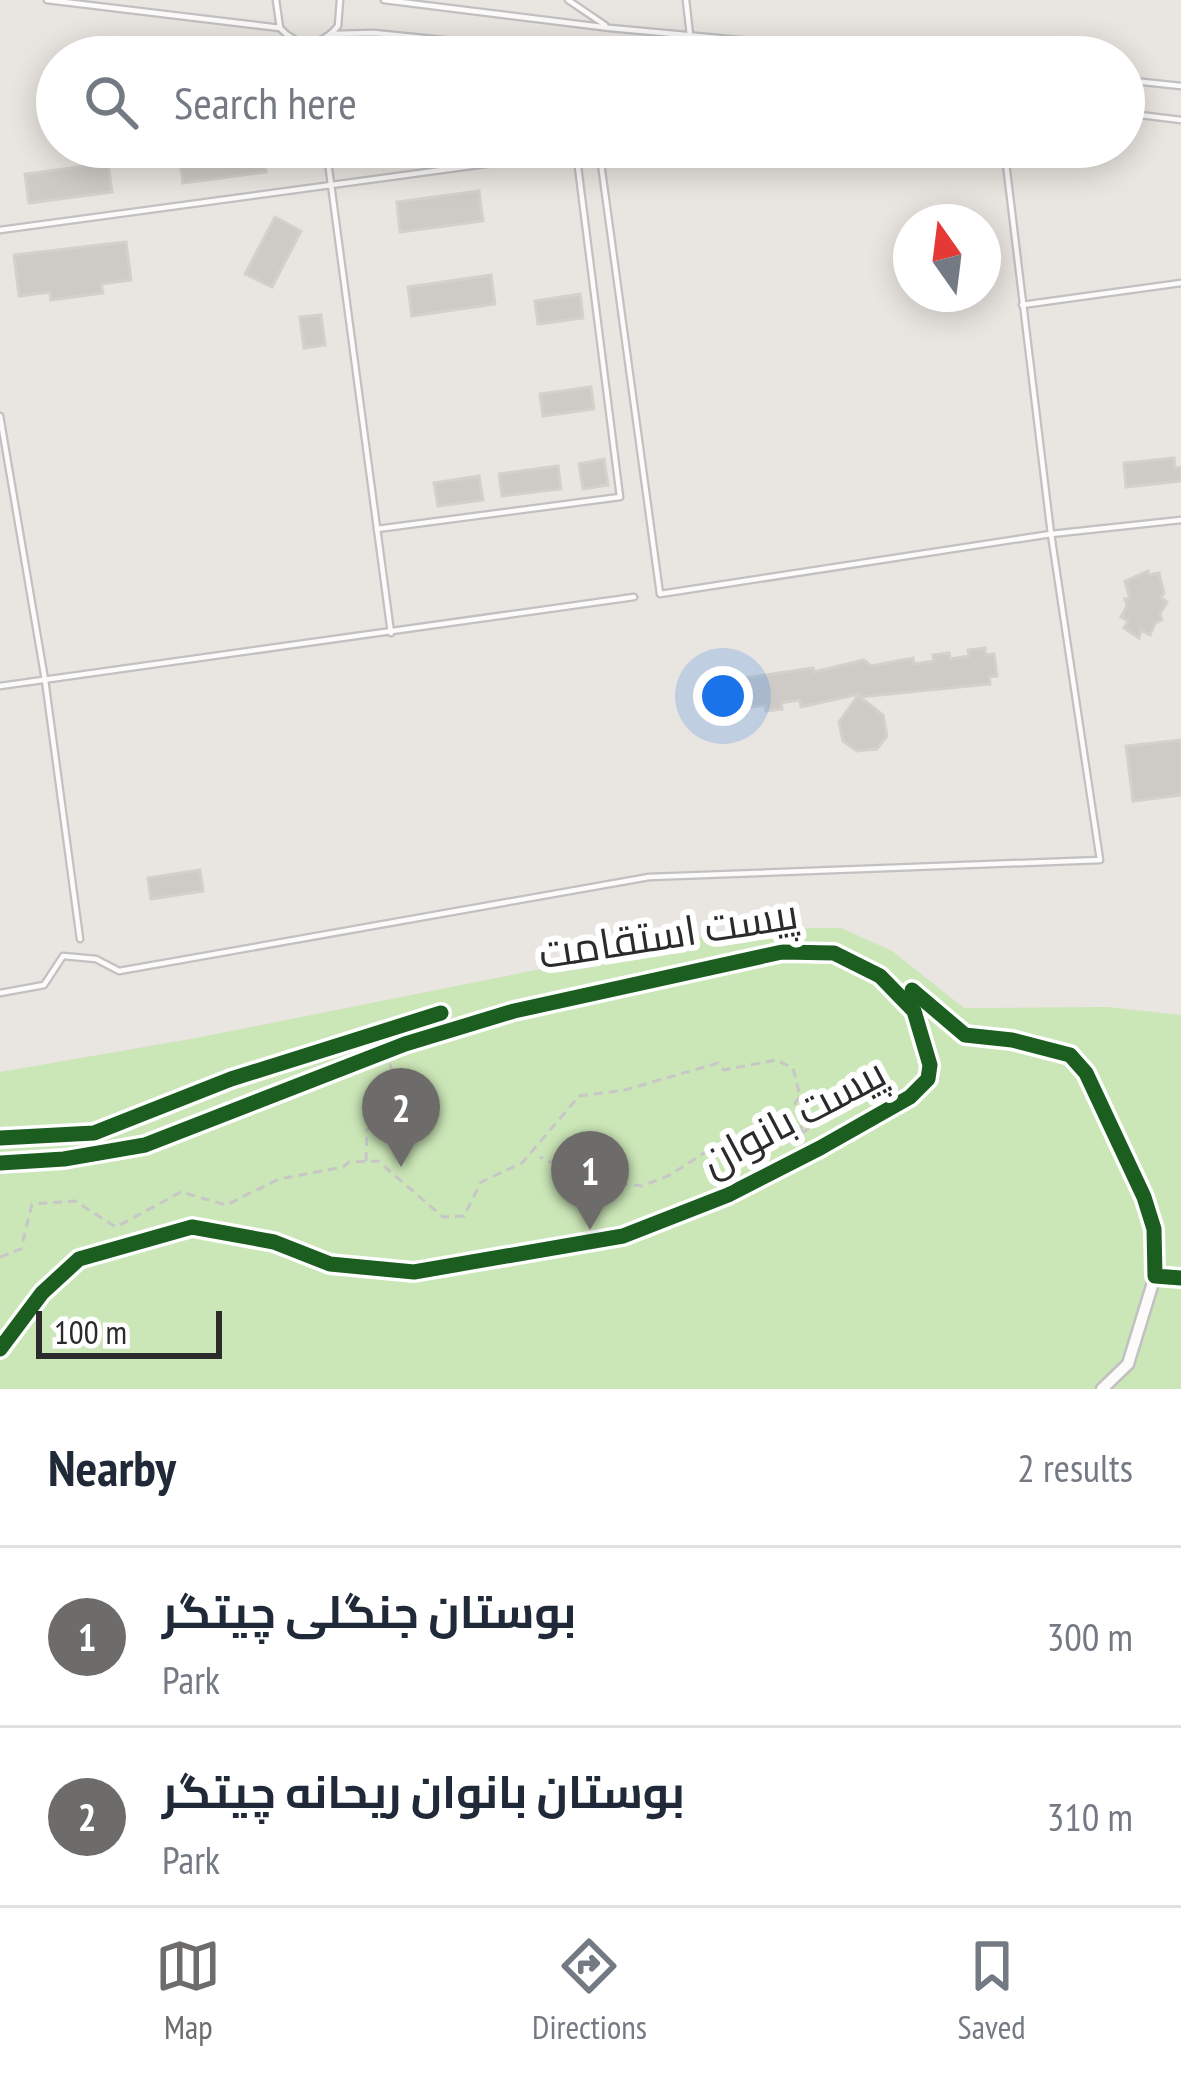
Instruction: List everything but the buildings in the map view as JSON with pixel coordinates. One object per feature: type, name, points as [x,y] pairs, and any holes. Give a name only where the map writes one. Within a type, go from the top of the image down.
[{"type":"street","points":[[1102,1389],[1128,1364],[1155,1276]]},
{"type":"lane","points":[[47,0],[280,28],[289,36]]},
{"type":"lane","points":[[277,0],[280,28]]},
{"type":"lane","points":[[332,34],[341,16],[340,0]]},
{"type":"lane","points":[[384,0],[701,36]]},
{"type":"lane","points":[[568,0],[610,28]]},
{"type":"lane","points":[[686,0],[690,35]]},
{"type":"lane","points":[[328,36],[404,36]]},
{"type":"lane","points":[[1145,82],[1181,86]]},
{"type":"lane","points":[[1145,115],[1181,120]]},
{"type":"lane","points":[[329,168],[391,633]]},
{"type":"lane","points":[[0,230],[446,168]]},
{"type":"lane","points":[[376,529],[620,497],[578,168]]},
{"type":"lane","points":[[601,168],[660,594],[1051,534],[1181,520]]},
{"type":"lane","points":[[0,993],[44,985],[63,956],[96,959],[119,971],[649,877],[1100,860],[1051,534],[1006,168]]},
{"type":"lane","points":[[1022,305],[1181,283]]},
{"type":"lane","points":[[0,416],[45,680],[80,939]]},
{"type":"lane","points":[[0,686],[634,596]]},
{"type":"path","points":[[356,1038],[398,1024]]},
{"type":"path","points":[[366,1162],[367,1130],[401,1094],[377,1031]]},
{"type":"path","points":[[366,1060],[405,1044]]},
{"type":"path","points":[[0,1257],[21,1250],[32,1204],[75,1201],[116,1227],[181,1192],[226,1205],[280,1179],[349,1162],[378,1161],[442,1217],[464,1216],[481,1182],[523,1163],[579,1096],[625,1090],[718,1064],[724,1070],[735,1070],[776,1060],[793,1068],[803,1134]]},
{"type":"path","points":[[540,1157],[589,1180],[642,1186],[704,1153],[792,1140],[848,1095]]},
{"type":"green space","points":[[746,928],[841,928],[892,951],[964,1008],[1108,1007],[1181,1015],[1181,1389],[0,1389],[0,1072],[196,1038]]},
{"type":"cycle path","name":"پیست استقامت","points":[[0,1163],[64,1159],[145,1145],[405,1044],[514,1011],[782,952],[834,953],[880,976],[914,1011],[930,1065],[928,1079],[910,1097],[820,1148],[728,1195],[623,1236],[414,1272],[330,1264],[274,1242],[192,1227],[79,1259],[42,1293],[0,1349]]},
{"type":"cycle path","points":[[912,990],[965,1035],[1012,1040],[1070,1055],[1086,1073],[1144,1197],[1154,1229],[1155,1276],[1181,1278]]},
{"type":"cycle path","points":[[0,1138],[94,1133],[231,1079],[441,1013]]},
{"type":"place","name":"بوستان بانوان ریحانه چیتگر","points":[[401,1167]]},
{"type":"place","name":"بوستان جنگلی چیتگر","points":[[590,1230]]}]
